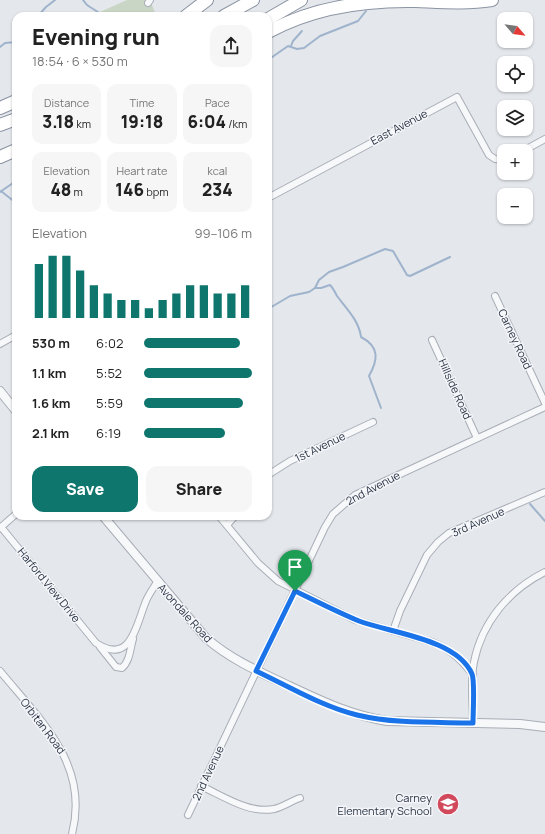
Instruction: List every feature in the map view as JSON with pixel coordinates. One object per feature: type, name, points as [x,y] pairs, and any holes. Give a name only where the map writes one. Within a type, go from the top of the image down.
[{"type":"highway","points":[[192,12],[208,0]]},
{"type":"highway","points":[[231,12],[253,0]]},
{"type":"highway","points":[[272,17],[301,0]]},
{"type":"highway","points":[[272,30],[306,16],[357,4],[390,1],[472,3],[492,0]]},
{"type":"highway","points":[[0,108],[12,103]]},
{"type":"highway","points":[[0,125],[12,120]]},
{"type":"highway","points":[[0,157],[12,152]]},
{"type":"street","name":"East Avenue","points":[[272,196],[457,97],[489,155],[497,159]]},
{"type":"street","points":[[533,146],[545,139]]},
{"type":"street","name":"Carney Road","points":[[495,296],[545,403]]},
{"type":"street","points":[[0,344],[12,337]]},
{"type":"street","name":"Hillside Road","points":[[432,340],[477,438]]},
{"type":"street","points":[[0,391],[12,405]]},
{"type":"street","name":"2nd Avenue","points":[[188,815],[325,527],[333,514],[355,495],[545,407]]},
{"type":"street","name":"1st Avenue","points":[[272,473],[296,458],[373,422]]},
{"type":"street","name":"3rd Avenue","points":[[393,632],[400,611],[427,555],[438,542],[449,533],[545,492]]},
{"type":"street","points":[[1,527],[12,517]]},
{"type":"street","name":"Avondale Road","points":[[106,520],[157,582],[206,638],[226,655],[256,671],[329,705],[356,715],[387,721],[520,724],[545,727]]},
{"type":"street","points":[[223,520],[258,563],[278,581],[295,591],[356,620],[393,632],[432,642],[447,648],[466,665],[472,675]]},
{"type":"street","points":[[227,525],[231,520]]},
{"type":"street","name":"Harford View Drive","points":[[1,527],[116,667],[122,668],[126,665],[145,602],[157,582]]},
{"type":"street","points":[[473,723],[472,675],[478,648],[485,631],[493,616],[515,591],[528,580],[545,572]]},
{"type":"street","name":"Harford View Drive","points":[[96,642],[111,650],[120,648],[133,638]]},
{"type":"street","name":"Orbitan Road","points":[[0,671],[59,744],[68,762],[76,800],[76,812],[72,834]]},
{"type":"street","points":[[202,786],[254,809],[264,810],[275,808],[300,798]]},
{"type":"green space","points":[[127,0],[150,0],[155,12],[100,12]]},
{"type":"waterway","points":[[42,12],[55,0]]},
{"type":"waterway","points":[[83,0],[87,5],[98,12]]},
{"type":"waterway","points":[[272,57],[288,46],[297,49],[304,48],[320,36],[358,21],[366,11]]},
{"type":"waterway","points":[[291,46],[293,41],[302,31]]},
{"type":"waterway","points":[[0,47],[5,43],[12,42]]},
{"type":"waterway","points":[[0,192],[12,184]]},
{"type":"waterway","points":[[1,191],[12,200]]},
{"type":"waterway","points":[[272,307],[290,296],[309,292],[315,288],[319,280],[329,272],[385,249],[393,251],[407,275],[410,276],[450,257]]},
{"type":"waterway","points":[[315,288],[330,285],[355,320],[361,337],[372,345],[376,354],[374,365],[369,376],[381,408]]},
{"type":"waterway","points":[[530,504],[545,521]]},
{"type":"place","name":"Carney Elementary School","points":[[448,804]]},
{"type":"route","points":[[295,591],[356,620],[393,632],[432,642],[450,650],[466,665],[472,675],[473,723],[387,721],[356,715],[329,705],[256,671],[295,591]]}]
